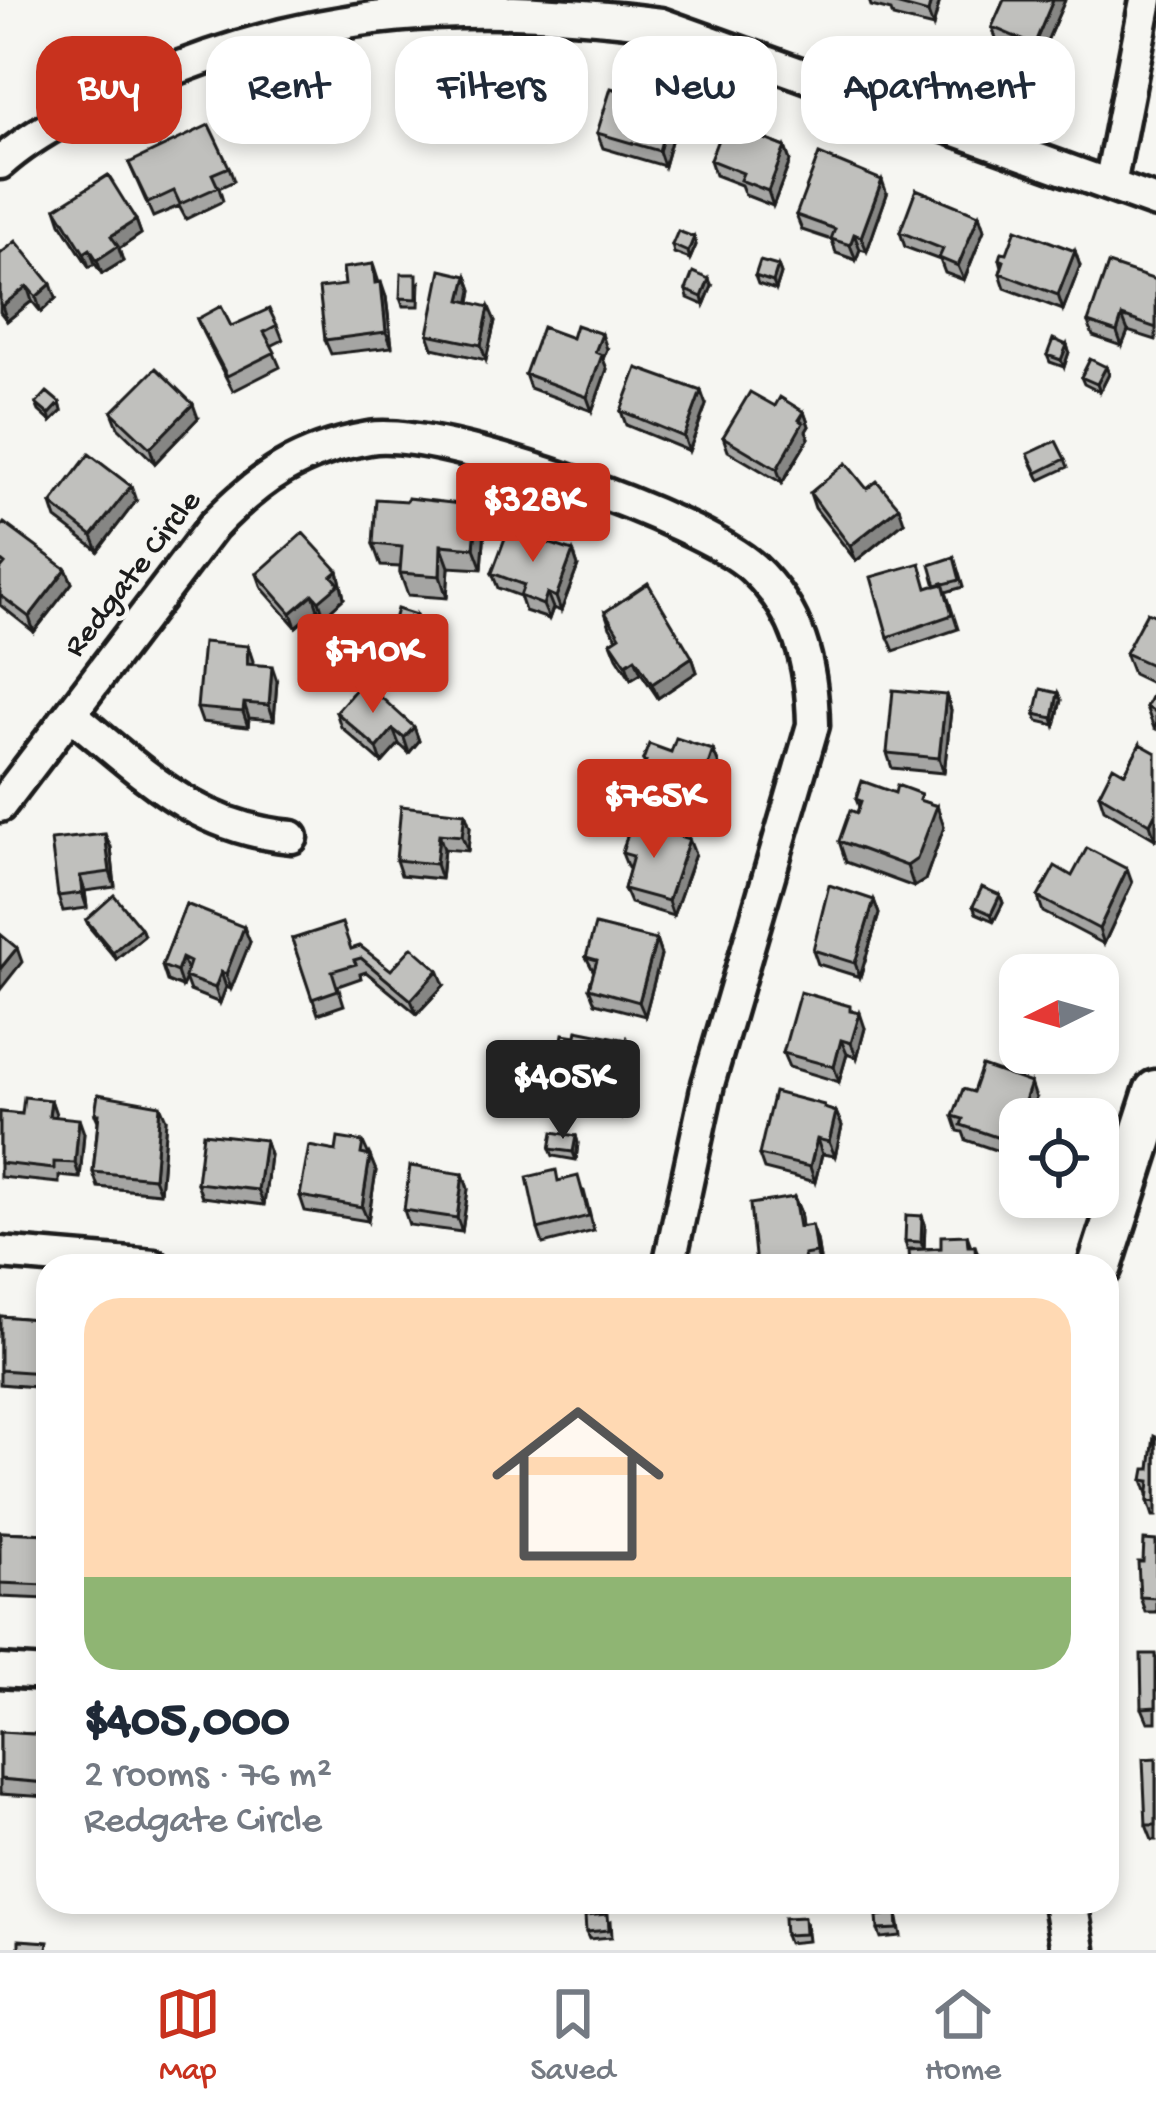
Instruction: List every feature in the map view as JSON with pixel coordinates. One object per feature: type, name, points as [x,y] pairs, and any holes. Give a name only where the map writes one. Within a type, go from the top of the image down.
[{"type":"main road","points":[[1104,1254],[1156,1092]]},
{"type":"main road","points":[[1067,1914],[1073,1950]]},
{"type":"street","points":[[1110,185],[1146,0]]},
{"type":"street","points":[[4,149],[194,60],[361,8],[510,5],[582,9],[661,24],[1156,202]]},
{"type":"street","name":"Redgate Circle","points":[[0,806],[213,526],[250,488],[283,465],[372,437],[411,437],[468,448],[680,522],[723,544],[755,569],[785,605],[803,642],[812,682],[813,724],[708,1084],[672,1254]]},
{"type":"street","points":[[72,715],[167,792],[204,814],[249,833],[292,837]]},
{"type":"street","points":[[0,1253],[36,1256]]},
{"type":"street","points":[[0,1671],[36,1673]]},
{"type":"building","points":[[889,0],[931,0],[928,13]]},
{"type":"building","points":[[1004,0],[1053,0],[1038,36],[1013,36],[992,27]]},
{"type":"building","points":[[611,88],[612,88],[612,137],[597,133]]},
{"type":"building","points":[[206,126],[206,144],[218,144],[229,167],[212,174],[218,187],[180,204],[174,191],[148,203],[129,163],[169,144],[182,144],[182,138]]},
{"type":"building","points":[[635,144],[661,144],[659,151]]},
{"type":"building","points":[[716,144],[785,147],[768,191],[740,180],[743,173],[710,160]]},
{"type":"building","points":[[819,154],[882,180],[861,237],[854,234],[850,245],[831,239],[835,229],[796,215]]},
{"type":"building","points":[[108,175],[136,220],[111,236],[118,246],[97,260],[90,249],[84,253],[56,208]]},
{"type":"building","points":[[916,189],[979,215],[958,266],[939,258],[943,249],[900,232]]},
{"type":"building","points":[[1016,229],[1075,251],[1058,295],[1000,273],[1002,252],[1007,253]]},
{"type":"building","points":[[678,231],[694,237],[688,252],[672,245]]},
{"type":"building","points":[[16,241],[51,284],[36,297],[27,286],[2,306],[0,254]]},
{"type":"building","points":[[760,261],[778,266],[773,282],[755,276]]},
{"type":"building","points":[[373,264],[375,283],[381,282],[386,332],[325,340],[319,288],[345,285],[343,268]]},
{"type":"building","points":[[1108,264],[1156,280],[1156,328],[1122,316],[1117,332],[1088,322]]},
{"type":"building","points":[[441,270],[467,276],[461,300],[489,307],[481,345],[428,334]]},
{"type":"building","points":[[693,272],[709,279],[702,297],[686,290]]},
{"type":"building","points":[[401,274],[417,274],[417,299],[400,298]]},
{"type":"building","points":[[221,306],[231,326],[269,309],[277,325],[264,332],[275,352],[227,376],[197,319]]},
{"type":"building","points":[[576,325],[602,334],[595,352],[602,355],[587,397],[525,374],[542,327],[572,338]]},
{"type":"building","points":[[1053,339],[1067,345],[1061,360],[1047,355]]},
{"type":"building","points":[[1090,359],[1106,367],[1097,384],[1081,377]]},
{"type":"building","points":[[156,368],[193,404],[150,448],[112,412]]},
{"type":"building","points":[[637,368],[701,391],[684,437],[621,411]]},
{"type":"building","points":[[47,392],[60,403],[49,415],[36,404]]},
{"type":"building","points":[[750,392],[775,406],[780,397],[804,412],[799,420],[803,423],[777,469],[723,437]]},
{"type":"building","points":[[1056,441],[1065,459],[1037,473],[1028,454]]},
{"type":"building","points":[[89,454],[131,486],[92,536],[51,504]]},
{"type":"building","points":[[846,463],[867,489],[877,481],[899,507],[850,546],[810,493]]},
{"type":"building","points":[[376,499],[478,506],[474,548],[441,545],[440,576],[400,573],[402,547],[373,544]]},
{"type":"building","points":[[4,523],[66,569],[29,617],[0,595],[0,570],[5,564],[0,560],[0,528]]},
{"type":"building","points":[[508,530],[573,551],[556,597],[547,593],[543,605],[520,596],[524,585],[492,573]]},
{"type":"building","points":[[303,533],[338,571],[332,576],[339,584],[319,601],[313,594],[291,613],[257,574]]},
{"type":"building","points":[[954,557],[960,580],[936,586],[930,565]]},
{"type":"building","points":[[920,563],[927,588],[943,583],[952,615],[888,637],[871,577]]},
{"type":"building","points":[[648,583],[692,657],[652,684],[635,658],[626,664],[611,642],[620,636],[605,612]]},
{"type":"building","points":[[397,609],[416,615],[409,639],[390,634]]},
{"type":"building","points":[[1147,612],[1156,616],[1156,667],[1125,653]]},
{"type":"building","points":[[203,642],[248,646],[247,664],[272,666],[269,705],[244,703],[243,712],[197,708]]},
{"type":"building","points":[[363,681],[414,727],[404,738],[393,729],[377,748],[336,712]]},
{"type":"building","points":[[1156,688],[1156,712],[1146,707]]},
{"type":"building","points":[[1041,689],[1058,693],[1053,718],[1035,714]]},
{"type":"building","points":[[893,690],[946,695],[939,758],[887,753]]},
{"type":"building","points":[[676,738],[713,750],[696,801],[639,782],[649,744],[671,752]]},
{"type":"building","points":[[1140,744],[1156,753],[1156,812],[1150,824],[1099,794],[1113,766],[1125,773]]},
{"type":"building","points":[[862,781],[895,793],[897,785],[937,806],[917,859],[907,866],[839,841],[850,810],[857,813]]},
{"type":"building","points":[[401,806],[465,813],[462,836],[439,834],[436,864],[396,860]]},
{"type":"building","points":[[643,825],[689,839],[668,901],[624,889],[633,856],[622,853],[629,829],[641,833]]},
{"type":"building","points":[[105,834],[110,872],[80,876],[82,893],[58,896],[51,840]]},
{"type":"building","points":[[1087,848],[1127,869],[1099,929],[1038,897],[1055,866],[1072,876]]},
{"type":"building","points":[[829,885],[874,900],[855,963],[813,950]]},
{"type":"building","points":[[982,887],[1000,895],[991,914],[973,906]]},
{"type":"building","points":[[114,895],[141,928],[113,952],[86,920]]},
{"type":"building","points":[[186,904],[244,927],[226,974],[221,972],[215,988],[185,977],[190,962],[182,958],[177,972],[162,966]]},
{"type":"building","points":[[342,923],[351,949],[360,946],[391,970],[412,947],[438,970],[411,1000],[361,958],[332,971],[338,990],[312,999],[292,939]]},
{"type":"building","points":[[595,925],[656,940],[639,1002],[589,988],[597,960],[586,957]]},
{"type":"building","points":[[0,934],[17,948],[0,969]]},
{"type":"building","points":[[800,992],[860,1013],[851,1043],[841,1040],[834,1067],[783,1053]]},
{"type":"building","points":[[577,1030],[627,1040],[616,1101],[565,1091],[570,1064],[558,1062],[563,1034],[576,1036]]},
{"type":"building","points":[[982,1066],[1031,1083],[1026,1098],[999,1098],[999,1138],[961,1125],[963,1119],[953,1116],[963,1089],[973,1092]]},
{"type":"building","points":[[774,1092],[836,1112],[829,1142],[817,1139],[810,1167],[759,1155]]},
{"type":"building","points":[[98,1094],[160,1105],[154,1178],[93,1172]]},
{"type":"building","points":[[24,1097],[51,1100],[49,1116],[79,1119],[75,1163],[54,1162],[54,1169],[0,1163],[0,1112],[22,1114]]},
{"type":"building","points":[[553,1132],[576,1136],[573,1152],[550,1149]]},
{"type":"building","points":[[203,1133],[265,1140],[258,1190],[197,1183]]},
{"type":"building","points":[[338,1138],[363,1142],[361,1154],[370,1156],[362,1207],[300,1196],[309,1146],[336,1151]]},
{"type":"building","points":[[410,1166],[463,1174],[457,1218],[404,1210]]},
{"type":"building","points":[[556,1170],[558,1181],[578,1176],[589,1216],[538,1229],[527,1177]]},
{"type":"building","points":[[794,1197],[799,1227],[812,1225],[816,1253],[755,1254],[750,1204]]},
{"type":"building","points":[[906,1215],[922,1216],[921,1242],[905,1241]]},
{"type":"building","points":[[967,1235],[975,1254],[909,1254],[909,1250],[941,1248],[941,1236]]},
{"type":"building","points":[[0,1316],[36,1319],[36,1373],[0,1370]]},
{"type":"building","points":[[1154,1436],[1156,1502],[1148,1501],[1150,1481],[1143,1480],[1145,1469],[1150,1469]]},
{"type":"building","points":[[0,1532],[36,1534],[36,1585],[0,1583]]},
{"type":"building","points":[[1144,1540],[1156,1541],[1156,1598],[1140,1597],[1138,1562],[1143,1562]]},
{"type":"building","points":[[1141,1654],[1156,1654],[1156,1707],[1142,1708]]},
{"type":"building","points":[[0,1732],[36,1734],[36,1782],[0,1779]]},
{"type":"building","points":[[1156,1758],[1156,1825],[1146,1825],[1143,1759]]},
{"type":"building","points":[[608,1914],[609,1930],[586,1932],[585,1916]]},
{"type":"building","points":[[897,1914],[898,1929],[878,1930],[877,1916]]},
{"type":"building","points":[[804,1917],[805,1934],[785,1935],[784,1918]]},
{"type":"building","points":[[19,1940],[48,1942],[47,1950],[19,1950]]}]
